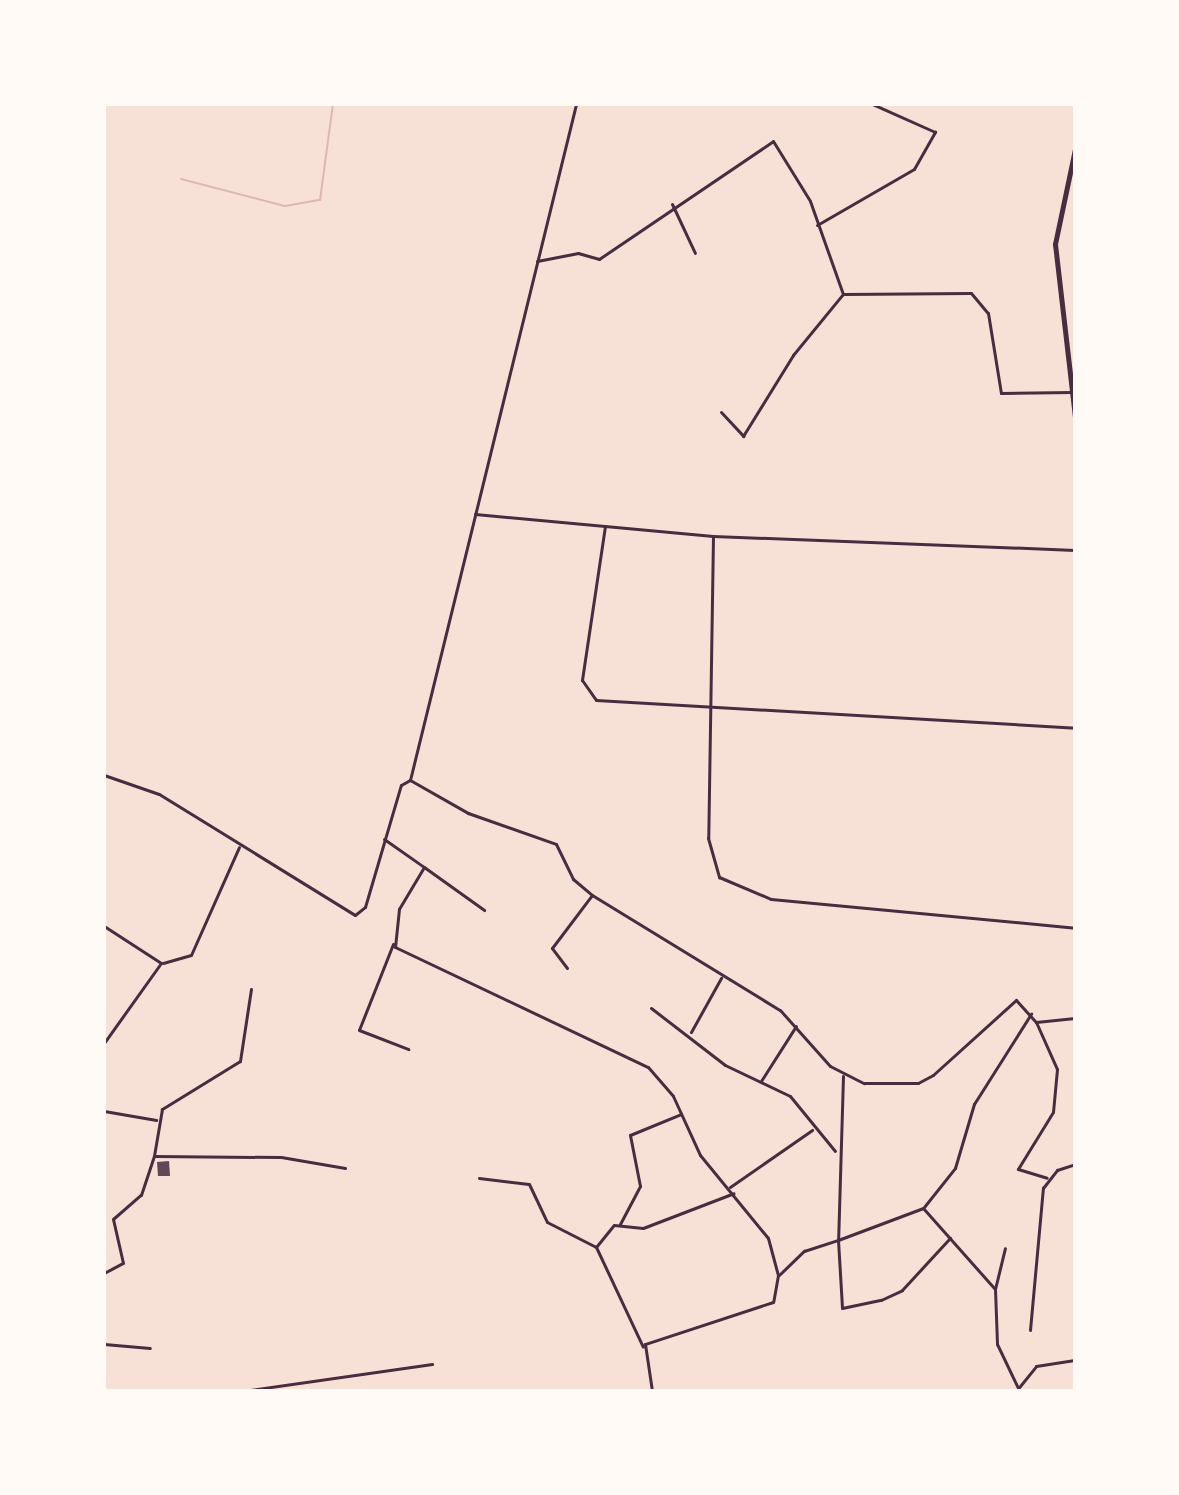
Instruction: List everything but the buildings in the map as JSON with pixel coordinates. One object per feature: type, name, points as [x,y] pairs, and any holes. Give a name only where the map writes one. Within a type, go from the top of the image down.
[{"type":"main road","points":[[1075,149],[1055,244],[1075,418]]},
{"type":"main road","points":[[1075,201],[1075,302]]},
{"type":"street","points":[[104,775],[159,794],[239,847],[355,915],[365,907],[401,785],[410,780],[576,104]]},
{"type":"street","points":[[817,225],[914,169],[935,132],[872,104]]},
{"type":"street","points":[[537,261],[578,253],[599,259],[672,204],[773,141],[793,166],[843,294]]},
{"type":"street","points":[[672,204],[695,253]]},
{"type":"street","points":[[843,294],[971,293],[988,313],[1001,393],[1072,392]]},
{"type":"street","points":[[721,412],[743,436],[793,355],[843,294]]},
{"type":"street","points":[[475,514],[713,536],[1075,550]]},
{"type":"street","points":[[605,526],[582,680],[588,693],[708,710],[1075,728]]},
{"type":"street","points":[[713,536],[708,710],[708,838],[713,866],[731,885],[771,899],[1075,928]]},
{"type":"street","points":[[410,780],[468,813],[556,844],[573,879],[592,895],[796,1026],[843,1076],[918,1083],[1016,1000],[1031,1014],[1049,1044],[1057,1090],[1048,1124],[1018,1169],[1047,1178],[1075,1164]]},
{"type":"street","points":[[384,839],[484,910]]},
{"type":"street","points":[[104,1043],[161,963],[191,955],[239,847]]},
{"type":"street","points":[[408,1049],[359,1030],[393,944],[399,909],[424,867]]},
{"type":"street","points":[[567,968],[552,948],[592,895]]},
{"type":"street","points":[[104,926],[161,963]]},
{"type":"street","points":[[393,944],[538,1020],[640,1061],[662,1080],[700,1155],[765,1230],[778,1275],[771,1304],[643,1347]]},
{"type":"street","points":[[691,1032],[721,978]]},
{"type":"street","points":[[104,1111],[156,1120],[240,1061],[251,989]]},
{"type":"street","points":[[651,1008],[691,1032],[718,1060],[790,1096],[813,1130],[835,1151]]},
{"type":"street","points":[[778,1275],[804,1251],[923,1208],[955,1168],[974,1104],[1031,1014]]},
{"type":"street","points":[[1036,1022],[1075,1018]]},
{"type":"street","points":[[761,1081],[796,1026]]},
{"type":"street","points":[[843,1076],[835,1151],[842,1308],[895,1294],[950,1238]]},
{"type":"street","points":[[596,1247],[620,1224],[640,1186],[630,1135],[681,1114]]},
{"type":"street","points":[[104,1273],[123,1263],[113,1219],[141,1195],[154,1156],[156,1120]]},
{"type":"street","points":[[730,1187],[813,1130]]},
{"type":"street","points":[[154,1156],[281,1157],[345,1168]]},
{"type":"street","points":[[479,1178],[529,1184],[547,1222],[596,1247],[643,1347],[652,1391]]},
{"type":"street","points":[[1030,1330],[1047,1178]]},
{"type":"street","points":[[620,1224],[643,1228],[735,1192]]},
{"type":"street","points":[[923,1208],[995,1289]]},
{"type":"street","points":[[1005,1248],[995,1289],[997,1344],[1016,1388],[1036,1366],[1075,1360]]},
{"type":"street","points":[[104,1344],[150,1348]]},
{"type":"street","points":[[243,1391],[432,1364]]},
{"type":"waterway","points":[[181,179],[285,206],[320,200],[333,104]]}]
